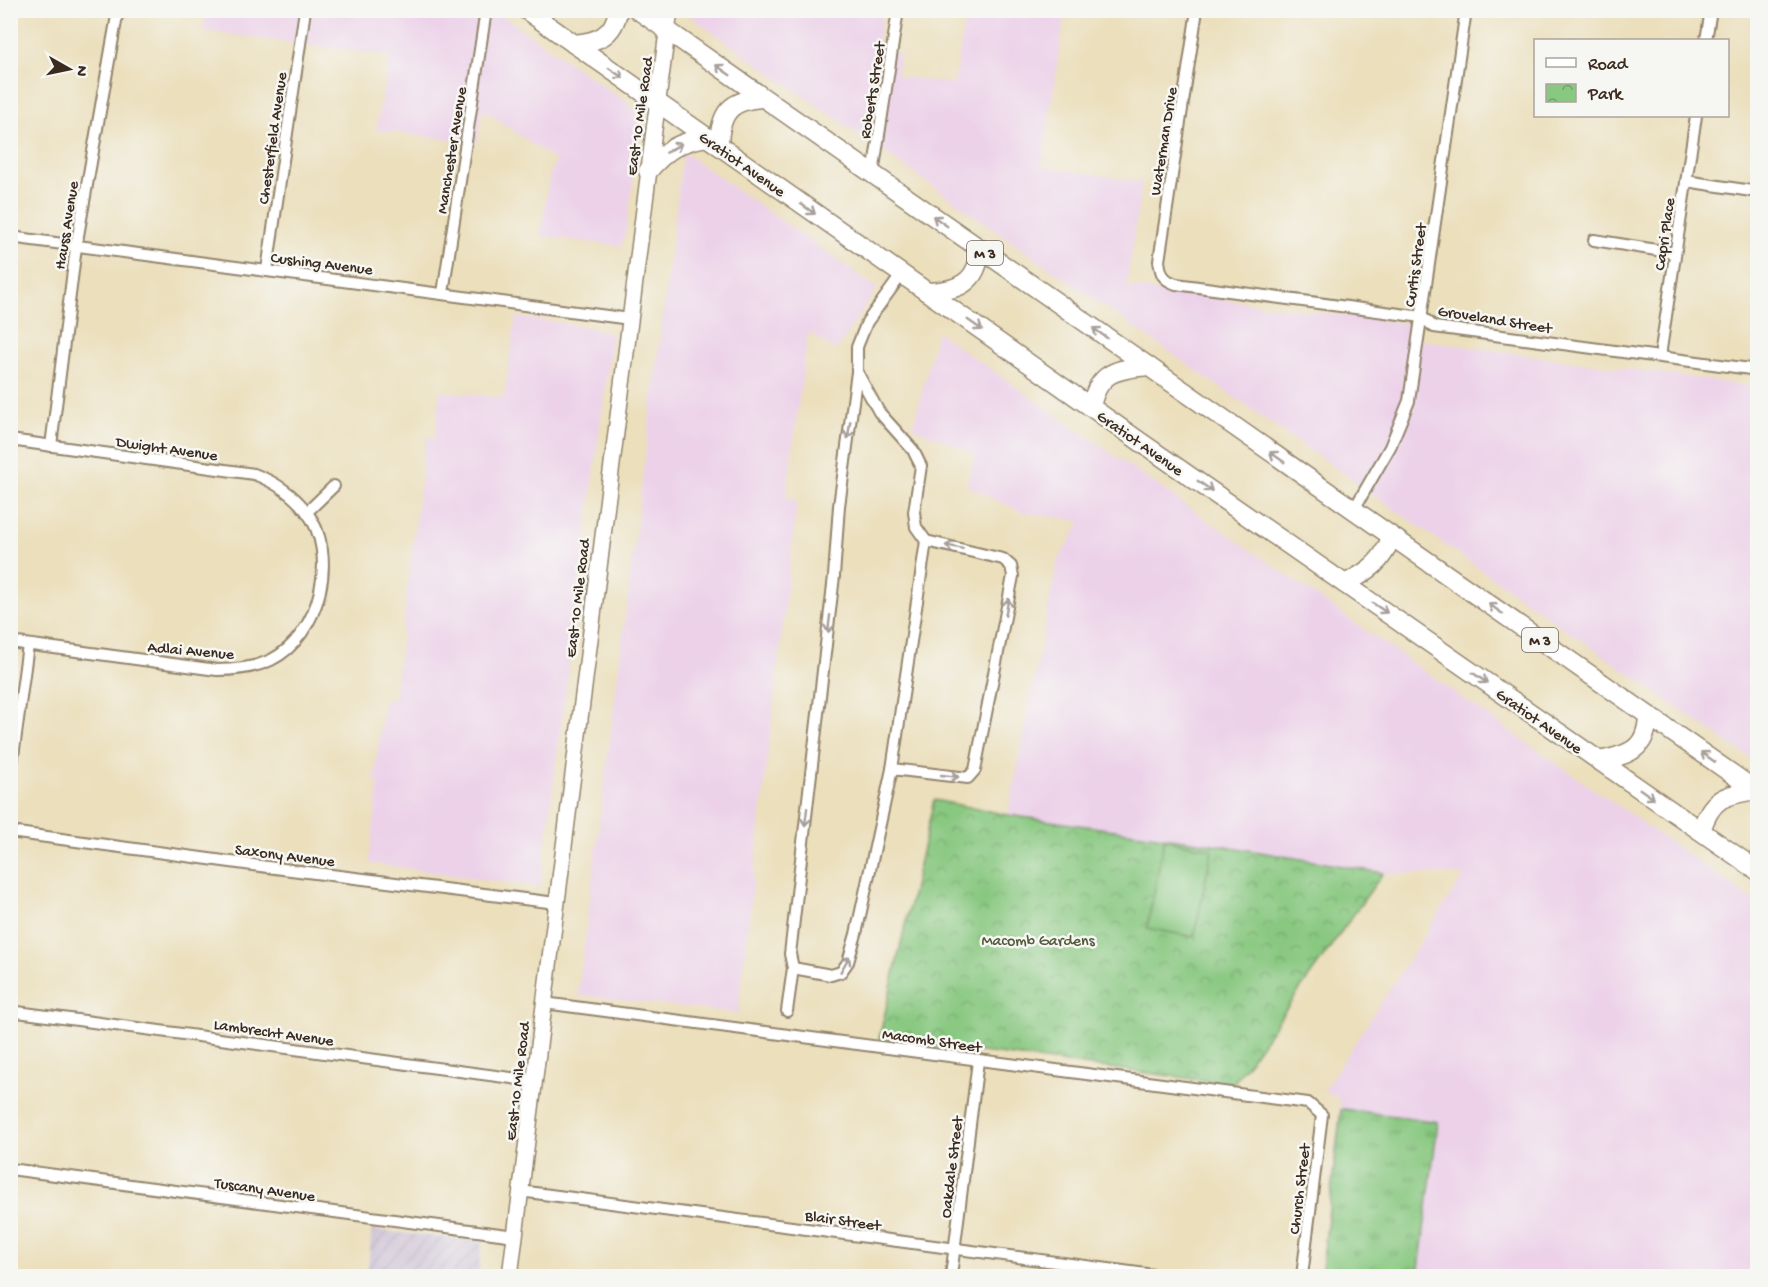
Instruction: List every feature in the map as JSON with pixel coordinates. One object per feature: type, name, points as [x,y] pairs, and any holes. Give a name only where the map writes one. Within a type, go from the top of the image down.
[{"type":"main road","name":"Gratiot Avenue","points":[[526,10],[1758,871]]},
{"type":"main road","points":[[574,44],[590,43],[601,39],[614,25],[618,10]]},
{"type":"main road","name":"M 3","points":[[638,10],[1757,791]]},
{"type":"main road","name":"East 10 Mile Road","points":[[515,1236],[670,10]]},
{"type":"main road","points":[[648,171],[675,146],[690,140],[713,141],[728,110],[740,101],[762,98]]},
{"type":"main road","points":[[927,292],[950,290],[967,281],[977,268],[980,249]]},
{"type":"main road","points":[[1091,407],[1097,386],[1102,380],[1116,371],[1148,366]]},
{"type":"main road","points":[[1346,584],[1380,561],[1390,536]]},
{"type":"main road","points":[[1599,760],[1626,754],[1635,749],[1646,734],[1648,716]]},
{"type":"main road","points":[[1701,831],[1713,805],[1735,794],[1757,791]]},
{"type":"main road","points":[[510,1276],[515,1236]]},
{"type":"street","name":"Hauss Avenue","points":[[51,446],[76,247],[118,10]]},
{"type":"street","name":"Chesterfield Avenue","points":[[267,270],[304,10]]},
{"type":"street","name":"Manchester Avenue","points":[[443,293],[486,10]]},
{"type":"street","name":"Roberts Street","points":[[873,174],[898,10]]},
{"type":"street","name":"Waterman Drive","points":[[1161,275],[1159,261],[1161,244],[1197,10]]},
{"type":"street","name":"Curtis Street","points":[[1353,511],[1390,447],[1404,416],[1412,383],[1466,10]]},
{"type":"street","points":[[1707,39],[1711,10]]},
{"type":"street","name":"Capri Place","points":[[1660,356],[1695,117]]},
{"type":"street","points":[[1686,181],[1758,192]]},
{"type":"street","name":"Cushing Avenue","points":[[10,237],[630,319]]},
{"type":"street","points":[[1594,240],[1675,253]]},
{"type":"street","points":[[787,1011],[793,968],[790,954],[831,599],[838,506],[857,372],[857,347],[867,322],[902,274]]},
{"type":"street","name":"Groveland Street","points":[[1161,275],[1166,281],[1176,284],[1422,317],[1434,327],[1758,370]]},
{"type":"street","points":[[857,372],[879,412],[913,450],[921,466],[914,512],[916,527],[926,541],[1003,559],[1011,566],[1013,576],[975,770],[968,778],[892,769]]},
{"type":"street","name":"Dwight Avenue","points":[[10,440],[254,474],[272,481],[285,490],[307,512]]},
{"type":"street","points":[[307,512],[334,486]]},
{"type":"street","name":"Adlai Avenue","points":[[10,642],[218,670],[249,668],[272,660],[299,636],[313,615],[321,592],[323,565],[320,542],[307,512]]},
{"type":"street","points":[[793,968],[831,975],[841,972],[848,962],[892,769],[926,541]]},
{"type":"street","points":[[10,779],[28,645]]},
{"type":"street","name":"Saxony Avenue","points":[[10,832],[556,903]]},
{"type":"street","name":"Macomb Street","points":[[544,1003],[1308,1103],[1316,1107]]},
{"type":"street","name":"Lambrecht Avenue","points":[[10,1011],[534,1081]]},
{"type":"street","name":"Oakdale Street","points":[[951,1276],[978,1061]]},
{"type":"street","name":"Church Street","points":[[1302,1276],[1322,1124],[1322,1115],[1316,1107]]},
{"type":"street","name":"Tuscany Avenue","points":[[10,1169],[515,1236]]},
{"type":"street","name":"Blair Street","points":[[520,1191],[1161,1276]]},
{"type":"shaded area","points":[[689,10],[883,11],[876,50],[900,53],[897,76],[954,84],[966,11],[1065,11],[1042,166],[1142,182],[1126,287],[1408,324],[1406,338],[1757,387],[1757,763],[688,15]]},
{"type":"shaded area","points":[[206,11],[495,11],[628,103],[641,121],[626,230],[621,246],[541,236],[549,176],[556,161],[483,109],[477,143],[376,130],[390,56],[203,31]]},
{"type":"shaded area","points":[[683,152],[877,288],[836,350],[808,332],[786,498],[797,500],[738,1013],[578,995]]},
{"type":"shaded area","points":[[516,317],[583,326],[612,334],[540,887],[369,863],[379,782],[374,781],[384,699],[394,699],[426,437],[435,439],[440,391],[504,398]]},
{"type":"shaded area","points":[[937,332],[1757,903],[1757,1276],[1320,1276],[1340,1107],[1339,1099],[1324,1090],[1464,875],[1383,873],[1219,845],[1008,815],[1057,563],[1081,521],[1021,512],[966,485],[975,454],[913,427]]},
{"type":"shaded area","points":[[372,1230],[482,1241],[478,1276],[367,1276]]},
{"type":"green space","name":"Macomb Gardens","points":[[934,800],[1008,815],[1219,845],[1383,873],[1233,1084],[879,1039]]},
{"type":"green space","points":[[1164,840],[1212,849],[1194,937],[1147,928]]},
{"type":"green space","points":[[1341,1110],[1438,1122],[1418,1276],[1321,1276]]}]
